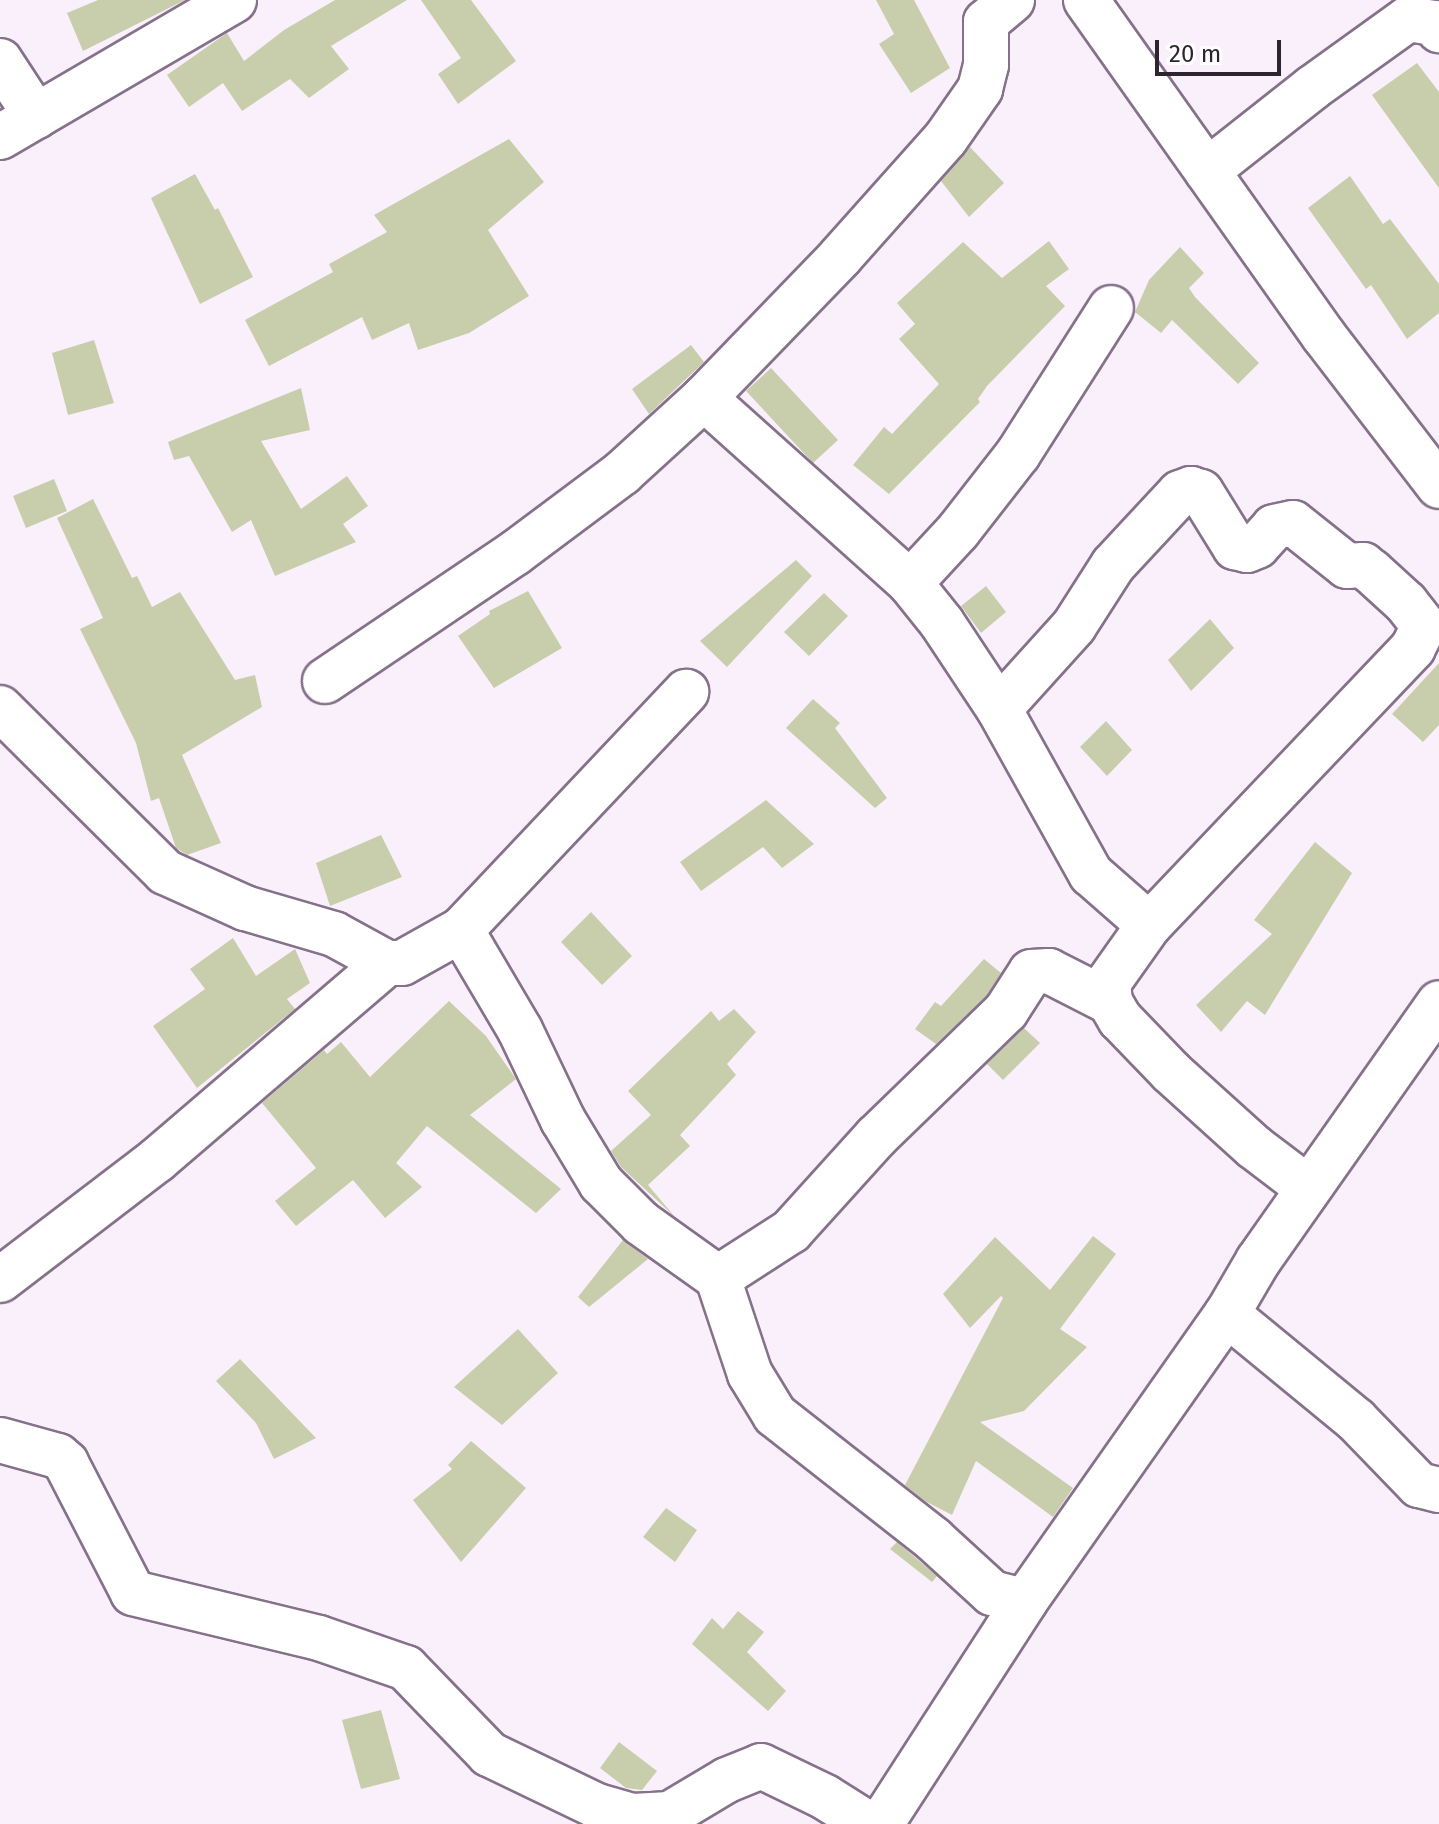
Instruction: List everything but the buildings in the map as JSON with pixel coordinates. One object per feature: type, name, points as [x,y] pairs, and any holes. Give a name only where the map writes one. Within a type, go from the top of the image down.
[{"type":"street","points":[[0,61],[18,127],[234,0]]},
{"type":"street","points":[[1086,0],[1324,336],[1439,486]]},
{"type":"street","points":[[325,681],[527,544],[622,473],[704,398],[840,257],[946,138],[980,89],[986,65],[988,7]]},
{"type":"street","points":[[1207,171],[1312,88],[1408,19],[1434,23],[1439,30]]},
{"type":"street","points":[[910,583],[958,531],[1018,454],[1111,308]]},
{"type":"street","points":[[704,398],[910,583],[942,623],[999,709],[1091,874],[1149,925]]},
{"type":"street","points":[[999,709],[1074,626],[1113,565],[1180,493],[1191,489],[1201,492],[1235,547],[1247,550],[1257,546],[1274,527],[1293,523],[1347,566],[1363,565],[1372,572],[1406,603],[1431,636],[1413,648],[1149,925],[1108,983],[1110,1002],[1120,1019],[1171,1072],[1254,1147],[1308,1188]]},
{"type":"street","points":[[0,708],[165,872],[245,908],[334,934],[387,963],[402,963],[461,930],[686,692]]},
{"type":"street","points":[[461,930],[520,1030],[563,1120],[601,1183],[641,1223],[718,1278],[750,1374],[775,1415],[933,1539],[992,1593],[1025,1601]]},
{"type":"street","points":[[0,1280],[157,1160],[387,963]]},
{"type":"street","points":[[718,1278],[791,1231],[876,1137],[1006,1011],[1031,972],[1049,971],[1110,1002]]},
{"type":"street","points":[[881,1824],[1025,1601],[1227,1314],[1308,1188],[1439,1003]]},
{"type":"street","points":[[1227,1314],[1356,1420],[1419,1485],[1439,1490]]},
{"type":"street","points":[[0,1440],[58,1456],[66,1463],[126,1585],[133,1593],[319,1638],[406,1668],[489,1754],[597,1806],[633,1816],[670,1814],[727,1780],[761,1766],[825,1797],[868,1824]]}]
